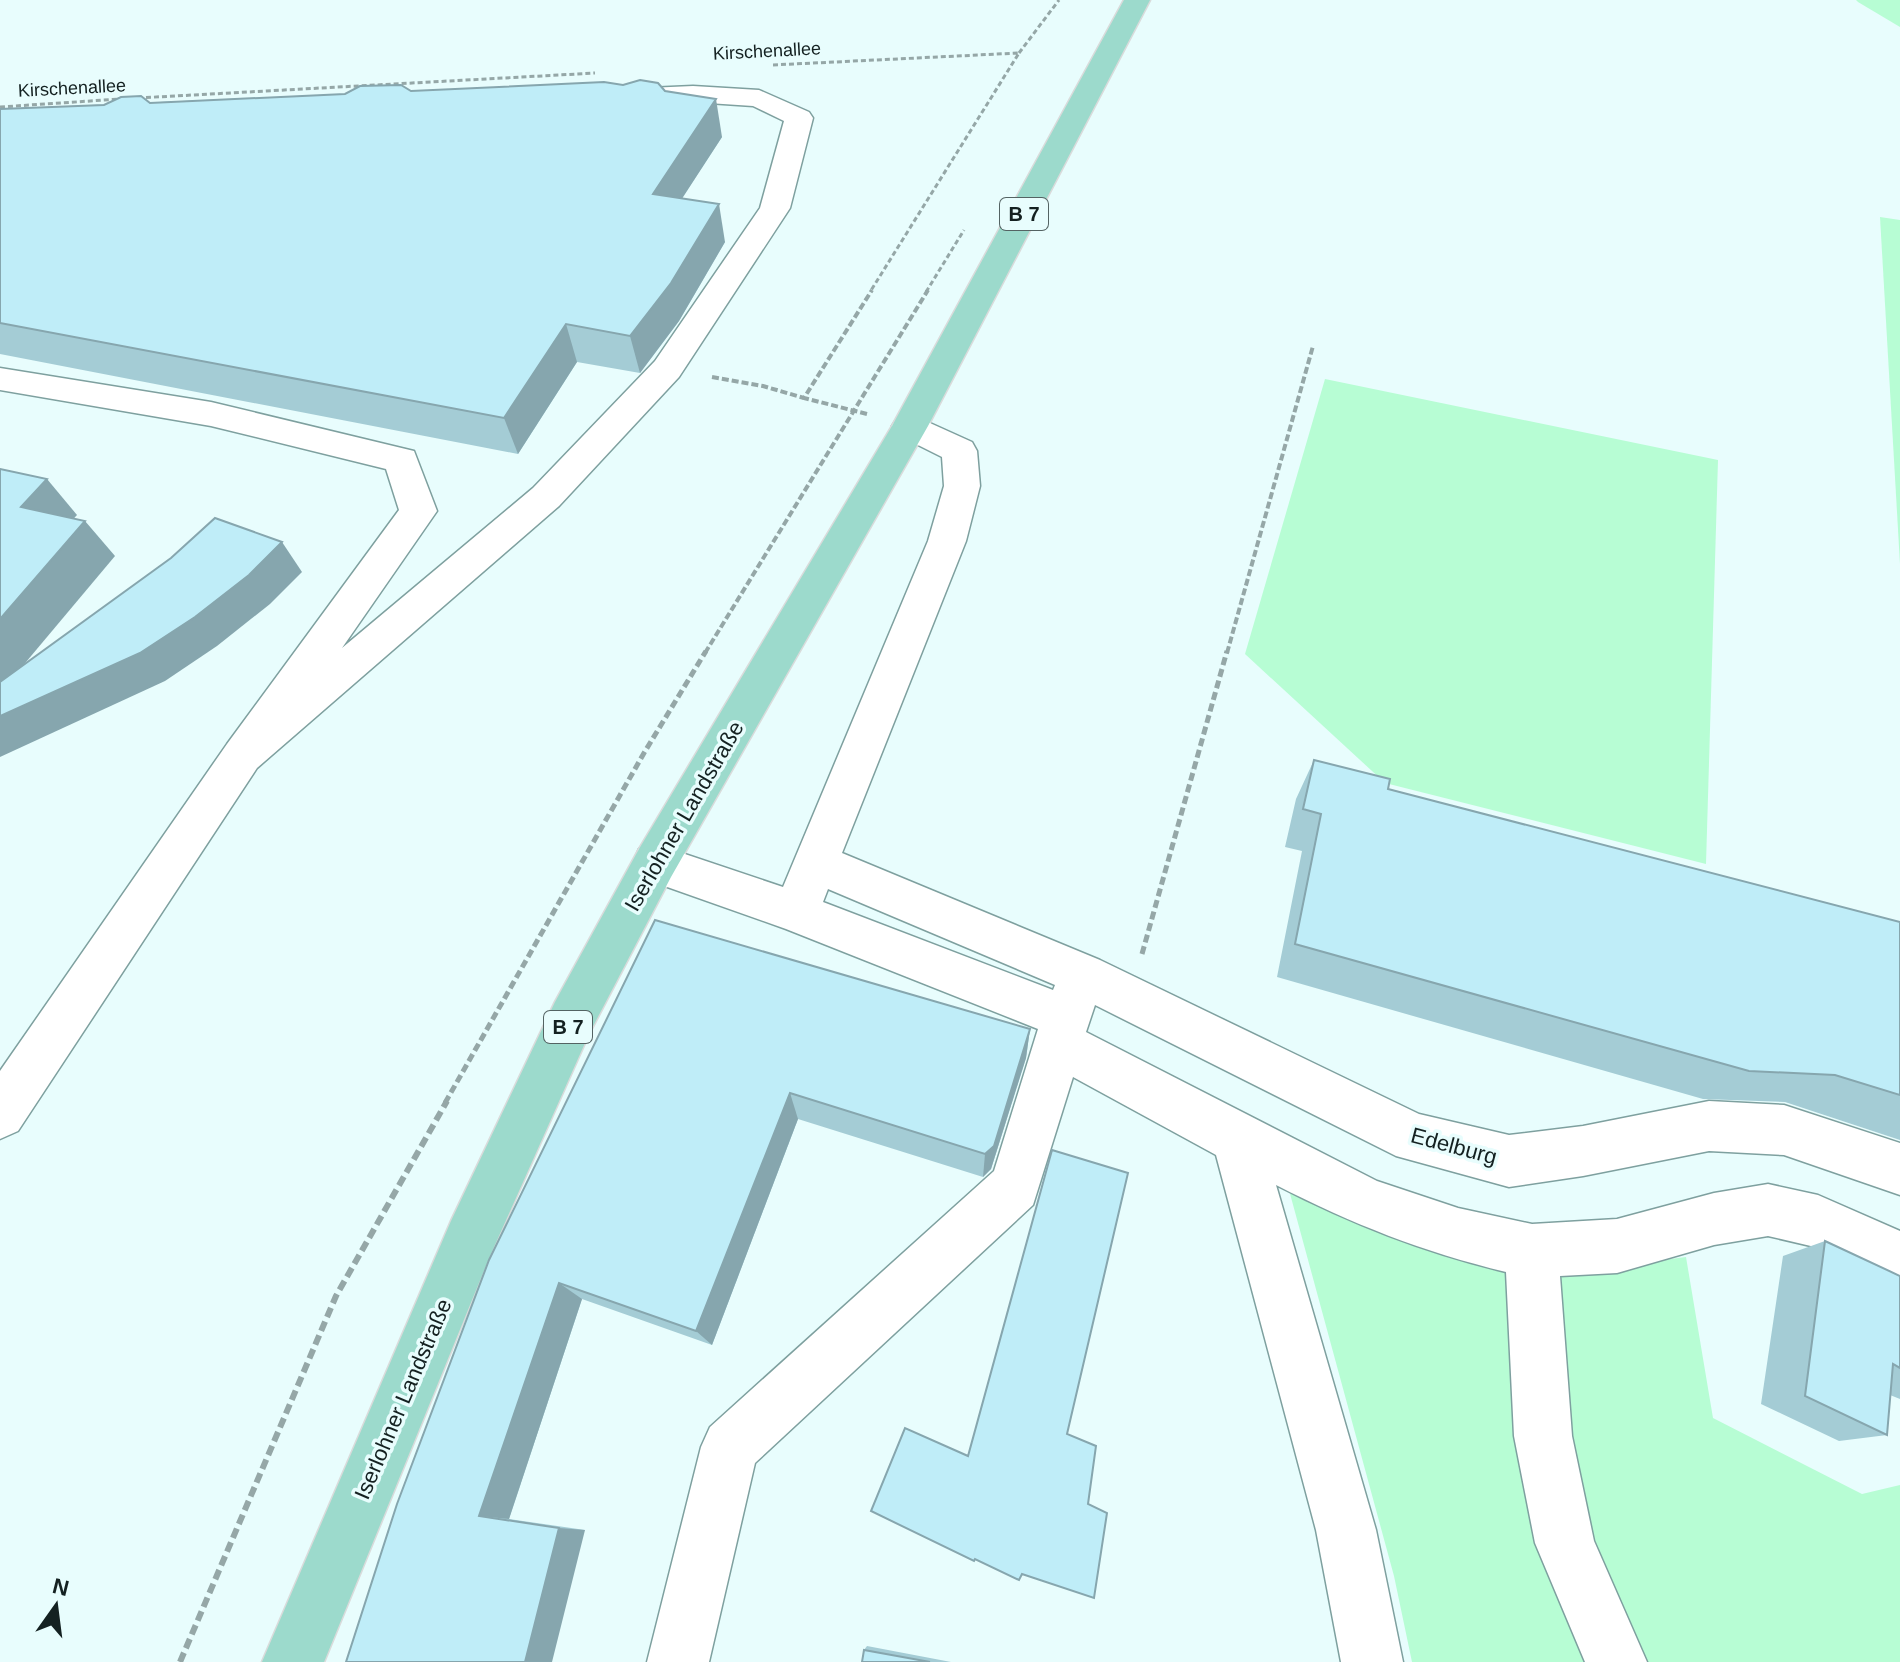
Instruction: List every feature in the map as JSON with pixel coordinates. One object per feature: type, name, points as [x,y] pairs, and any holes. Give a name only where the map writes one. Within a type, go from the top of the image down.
[{"type":"main road","name":"Iserlohner Landstraße","points":[[293,1662],[470,1240],[572,1018],[655,863],[910,426],[1137,0]]},
{"type":"street","points":[[242,756],[546,497],[667,369],[775,208],[799,118],[759,98],[593,86]]},
{"type":"street","points":[[0,379],[211,414],[401,460],[418,511],[242,756],[0,1114]]},
{"type":"street","points":[[796,912],[947,541],[962,486],[959,451],[910,426]]},
{"type":"street","name":"Edelburg","points":[[655,863],[1069,1012],[1130,997],[1414,1138],[1509,1161],[1583,1151],[1709,1126],[1784,1130],[1900,1169]]},
{"type":"street","name":"Edelburg","points":[[816,863],[1069,1012]]},
{"type":"street","points":[[678,1662],[730,1447],[1015,1187],[1069,1012],[1237,1139],[1368,1204],[1458,1234],[1532,1251],[1617,1246],[1714,1219],[1768,1210],[1818,1221],[1900,1258]]},
{"type":"street","points":[[1237,1139],[1346,1530],[1372,1662]]},
{"type":"street","points":[[1532,1251],[1543,1436],[1565,1543],[1616,1662]]},
{"type":"path","points":[[804,398],[1019,53],[1059,0]]},
{"type":"path","name":"Kirschenallee","points":[[769,65],[1019,53]]},
{"type":"path","name":"Kirschenallee","points":[[0,107],[593,86]]},
{"type":"path","points":[[180,1662],[336,1296],[644,753],[856,411],[967,224]]},
{"type":"path","points":[[1130,997],[1313,346]]},
{"type":"path","points":[[667,369],[763,386],[910,426]]},
{"type":"green space","points":[[1856,0],[1900,0],[1900,27],[1858,2]]},
{"type":"green space","points":[[1880,217],[1900,220],[1900,564]]},
{"type":"green space","points":[[1325,379],[1718,460],[1706,864],[1385,783],[1245,654]]},
{"type":"green space","points":[[1289,1190],[1559,1273],[1686,1257],[1713,1418],[1862,1494],[1900,1485],[1900,1662],[1412,1662],[1394,1576]]},
{"type":"building","points":[[640,80],[658,83],[665,91],[716,99],[653,194],[719,204],[671,283],[630,336],[566,324],[504,418],[0,323],[0,109],[104,105],[121,97],[141,96],[150,103],[345,94],[360,86],[401,85],[411,91],[604,82],[623,85]]},
{"type":"building","points":[[0,469],[47,479],[21,507],[85,521],[0,619]]},
{"type":"building","points":[[215,518],[282,542],[249,575],[195,617],[140,653],[0,716],[0,682],[171,558]]},
{"type":"building","points":[[1314,760],[1390,779],[1388,789],[1900,922],[1900,1095],[1835,1075],[1749,1071],[1295,944],[1321,814],[1303,809]]},
{"type":"building","points":[[655,920],[1030,1029],[994,1146],[985,1154],[790,1093],[696,1331],[559,1283],[479,1516],[559,1528],[525,1662],[346,1662],[397,1504],[489,1260]]},
{"type":"building","points":[[1052,1150],[1128,1173],[1067,1434],[1096,1446],[1088,1504],[1107,1513],[1094,1598],[1022,1574],[1019,1580],[871,1511],[905,1428],[968,1456]]},
{"type":"building","points":[[1825,1241],[1900,1276],[1900,1368],[1893,1364],[1887,1435],[1805,1396]]},
{"type":"building","points":[[864,1650],[930,1662],[862,1662]]}]
